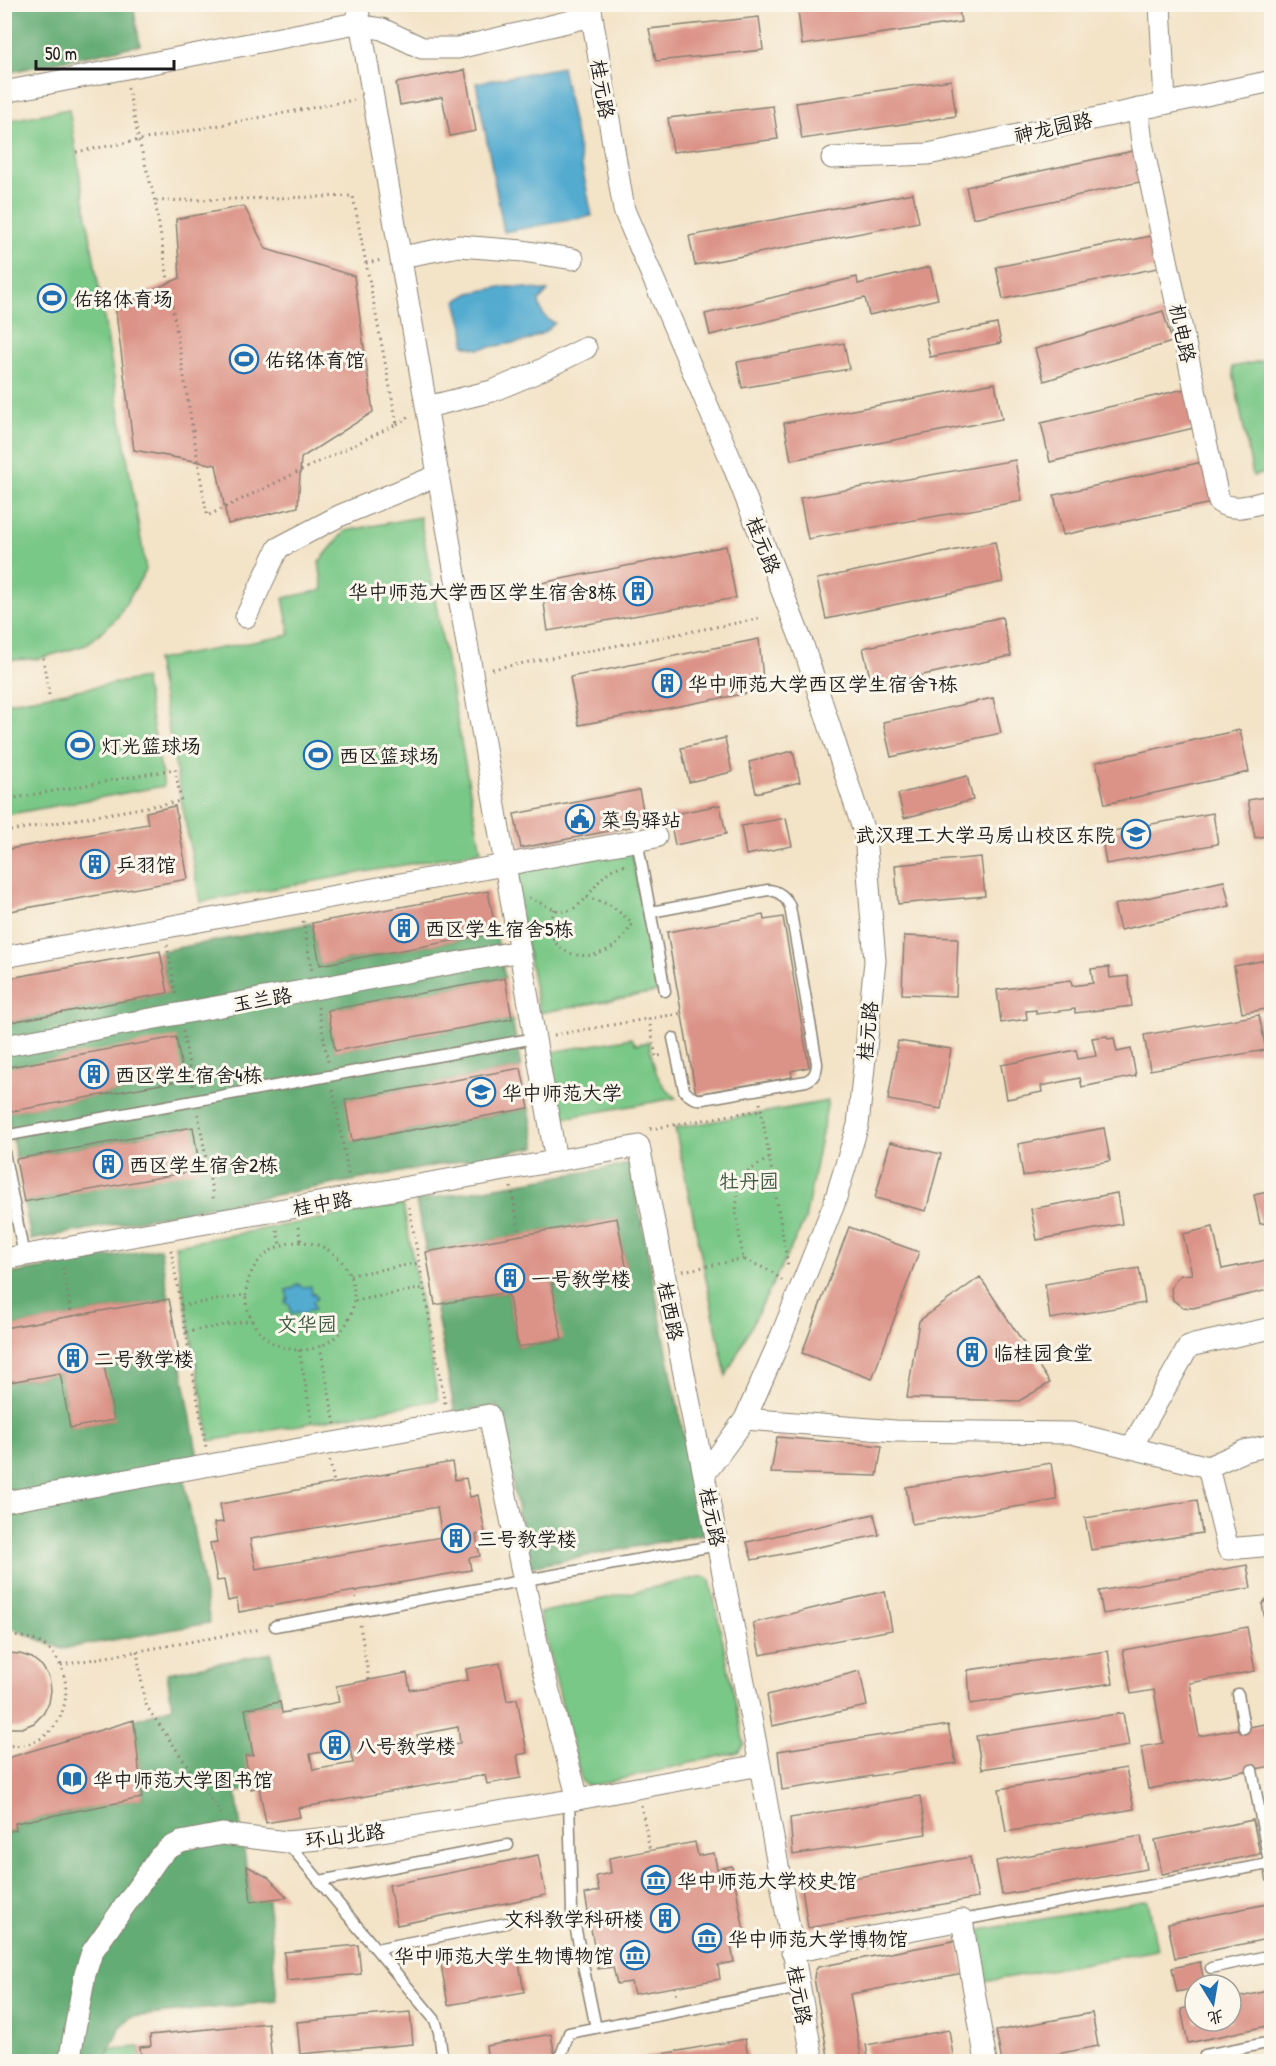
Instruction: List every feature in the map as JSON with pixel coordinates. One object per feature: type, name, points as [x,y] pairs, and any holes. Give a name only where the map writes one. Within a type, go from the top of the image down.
[{"type":"street","points":[[1160,4],[1165,103]]},
{"type":"street","points":[[360,15],[382,29],[422,48],[458,48],[591,10]]},
{"type":"street","name":"桂元路","points":[[591,10],[624,210],[733,465],[799,635],[865,835],[875,961],[858,1125],[834,1204],[745,1419],[704,1475],[760,1765],[813,2061]]},
{"type":"street","points":[[4,92],[351,24],[360,15]]},
{"type":"street","points":[[360,15],[556,1161]]},
{"type":"street","name":"神龙园路","points":[[832,158],[928,154],[1272,81]]},
{"type":"street","name":"机电路","points":[[1138,109],[1142,143],[1219,502],[1234,508],[1272,500]]},
{"type":"street","points":[[401,257],[459,246],[523,251],[573,259]]},
{"type":"street","points":[[427,407],[492,391],[586,348]]},
{"type":"street","points":[[246,617],[278,548],[339,516],[439,475]]},
{"type":"street","points":[[4,957],[647,839]]},
{"type":"street","name":"玉兰路","points":[[4,1046],[520,951]]},
{"type":"street","name":"桂中路","points":[[14,1257],[639,1146]]},
{"type":"street","name":"桂西路","points":[[639,1146],[704,1475]]},
{"type":"street","points":[[1131,1448],[1189,1346],[1272,1328]]},
{"type":"street","points":[[4,1502],[489,1415],[523,1582],[573,1800]]},
{"type":"street","points":[[745,1419],[895,1431],[1072,1433],[1208,1467],[1244,1450],[1272,1445]]},
{"type":"street","points":[[1208,1467],[1228,1549],[1272,1545]]},
{"type":"street","name":"环山北路","points":[[69,2061],[85,1974],[92,1952],[159,1857],[168,1848],[181,1842],[222,1834],[286,1842],[351,1836],[573,1800],[760,1765]]},
{"type":"street","points":[[792,1952],[962,1920],[986,2061]]},
{"type":"lane","points":[[647,839],[641,862],[665,991]]},
{"type":"lane","points":[[651,912],[768,890],[776,891],[787,900],[817,1063],[816,1070],[811,1079],[806,1081],[695,1099],[684,1090],[673,1038]]},
{"type":"lane","points":[[4,1136],[535,1038]]},
{"type":"lane","points":[[4,1152],[14,1257]]},
{"type":"lane","points":[[275,1626],[718,1545]]},
{"type":"lane","points":[[1238,1694],[1244,1728]]},
{"type":"lane","points":[[1252,1770],[1272,1878]]},
{"type":"lane","points":[[573,1800],[572,1911],[596,2028]]},
{"type":"lane","points":[[286,1842],[435,2020],[443,2061]]},
{"type":"lane","points":[[320,1881],[508,1845]]},
{"type":"lane","points":[[962,1920],[1269,1864]]},
{"type":"lane","points":[[376,1949],[506,1923]]},
{"type":"lane","points":[[1211,1968],[1272,1955]]},
{"type":"lane","points":[[560,2061],[569,2033],[799,1988]]},
{"type":"lane","points":[[1205,2055],[1272,2042]]},
{"type":"path","points":[[124,68],[139,141],[155,201],[207,516],[397,424],[353,196],[155,201]]},
{"type":"path","points":[[76,152],[374,96]]},
{"type":"path","points":[[472,673],[763,618]]},
{"type":"path","points":[[43,658],[49,695]]},
{"type":"path","points":[[4,800],[175,769],[181,801],[4,832]]},
{"type":"path","points":[[511,900],[530,898],[560,911],[572,909],[587,897],[598,881],[610,871],[617,867],[641,862]]},
{"type":"path","points":[[587,897],[615,908],[643,929],[654,929]]},
{"type":"path","points":[[300,903],[352,1197]]},
{"type":"path","points":[[555,909],[549,926],[555,942],[564,951],[580,955],[599,953],[611,948],[626,934],[633,923]]},
{"type":"path","points":[[164,928],[218,1221]]},
{"type":"path","points":[[535,1038],[682,1013]]},
{"type":"path","points":[[649,1019],[653,1041]]},
{"type":"path","points":[[760,1103],[788,1268]]},
{"type":"path","points":[[676,1124],[761,1110]]},
{"type":"path","points":[[743,1259],[736,1214],[739,1177],[769,1158]]},
{"type":"path","points":[[508,1169],[520,1235]]},
{"type":"path","points":[[406,1187],[448,1422]]},
{"type":"path","points":[[167,1230],[209,1465]]},
{"type":"path","points":[[290,1242],[310,1242],[327,1249],[341,1260],[350,1275],[354,1301],[349,1319],[344,1328],[329,1342],[320,1346],[299,1350],[288,1349],[267,1339],[248,1313],[245,1295],[255,1265],[270,1250],[290,1242]]},
{"type":"path","points":[[60,1249],[72,1317]]},
{"type":"path","points":[[664,1274],[743,1259],[771,1271],[792,1290],[794,1304]]},
{"type":"path","points":[[350,1275],[419,1263]]},
{"type":"path","points":[[354,1301],[424,1288]]},
{"type":"path","points":[[181,1306],[245,1295]]},
{"type":"path","points":[[185,1332],[252,1320]]},
{"type":"path","points":[[320,1346],[338,1442]]},
{"type":"path","points":[[299,1350],[317,1446]]},
{"type":"path","points":[[355,1591],[369,1680]]},
{"type":"path","points":[[62,1665],[275,1626]]},
{"type":"path","points":[[4,1637],[24,1638],[46,1648],[62,1665],[68,1688],[67,1700],[59,1720],[43,1737],[22,1745],[4,1745]]},
{"type":"path","points":[[137,1651],[147,1707],[222,1815]]},
{"type":"path","points":[[637,1788],[650,1851]]},
{"type":"green space","points":[[5,4],[133,5],[140,45],[5,73]]},
{"type":"green space","name":"佑铭体育场","points":[[69,109],[146,570],[117,618],[86,645],[38,659],[5,660],[5,121]]},
{"type":"green space","points":[[1271,359],[1271,472],[1253,476],[1232,367]]},
{"type":"green space","name":"西区篮球场","points":[[420,517],[481,851],[200,902],[156,660],[290,635],[283,598],[323,590],[319,562],[345,531]]},
{"type":"green space","name":"灯光篮球场","points":[[144,678],[164,786],[5,815],[5,703]]},
{"type":"green space","points":[[631,848],[657,992],[539,1013],[513,870]]},
{"type":"green space","points":[[312,923],[320,965],[496,933],[505,978],[328,1010],[335,1051],[512,1019],[521,1068],[345,1100],[353,1141],[529,1108],[536,1147],[31,1240],[24,1202],[200,1169],[192,1127],[16,1159],[8,1112],[183,1080],[5,1068],[5,1023],[168,993],[160,951]]},
{"type":"green space","points":[[631,1038],[636,1044],[649,1042],[656,1073],[664,1086],[676,1098],[558,1119],[546,1053]]},
{"type":"green space","name":"牡丹园","points":[[828,1101],[805,1220],[726,1376],[675,1128]]},
{"type":"green space","points":[[630,1164],[703,1534],[529,1567],[497,1406],[455,1413],[435,1305],[508,1292],[518,1347],[561,1340],[552,1284],[627,1271],[617,1218],[426,1252],[416,1201]]},
{"type":"green space","name":"文华园","points":[[403,1204],[438,1400],[210,1441],[175,1245]]},
{"type":"green space","points":[[160,1248],[169,1299],[5,1328],[5,1275]]},
{"type":"green space","points":[[179,1352],[198,1458],[181,1461],[210,1623],[62,1649],[9,1627],[5,1628],[4,1383],[60,1373],[70,1428],[113,1420],[104,1365]]},
{"type":"green space","points":[[704,1576],[710,1580],[744,1744],[738,1752],[591,1786],[582,1783],[539,1613]]},
{"type":"green space","points":[[271,1653],[280,1702],[245,1709],[253,1755],[246,1756],[251,1789],[236,1792],[251,1901],[268,1900],[277,2001],[131,2017],[120,2028],[104,2061],[5,2062],[5,1832],[16,1830],[15,1823],[142,1798],[134,1720],[172,1707],[167,1673]]},
{"type":"green space","points":[[1148,1900],[1157,1950],[978,1983],[969,1932]]},
{"type":"green space","points":[[140,2047],[141,2058],[134,2061],[104,2062],[110,2049]]},
{"type":"water","points":[[562,67],[592,216],[504,232],[476,83]]},
{"type":"water","points":[[500,287],[548,291],[539,301],[542,312],[555,323],[545,332],[526,341],[478,349],[464,345],[465,335],[456,301],[470,293]]},
{"type":"water","points":[[297,1284],[302,1287],[311,1286],[312,1294],[315,1294],[317,1298],[313,1302],[315,1309],[303,1315],[298,1312],[291,1314],[290,1306],[285,1302],[288,1298],[286,1290],[294,1288]]},
{"type":"building","points":[[838,4],[958,4],[961,22],[802,45],[798,10]]},
{"type":"building","points":[[759,17],[763,50],[656,61],[649,29]]},
{"type":"building","points":[[465,70],[476,131],[450,136],[442,97],[400,105],[396,83]]},
{"type":"building","points":[[951,80],[956,116],[802,139],[796,103]]},
{"type":"building","points":[[773,106],[778,139],[673,152],[668,118]]},
{"type":"building","points":[[1133,151],[1140,182],[973,218],[966,187]]},
{"type":"building","points":[[913,193],[919,222],[695,265],[689,236]]},
{"type":"building","name":"佑铭体育馆","points":[[244,206],[266,249],[354,276],[373,412],[301,458],[298,507],[228,524],[216,465],[134,450],[115,306],[180,278],[176,219]]},
{"type":"building","points":[[1156,235],[1163,267],[1003,299],[996,267]]},
{"type":"building","points":[[930,267],[938,299],[869,315],[865,298],[710,335],[705,314],[857,277],[858,284]]},
{"type":"building","points":[[1163,311],[1172,342],[1044,381],[1035,349]]},
{"type":"building","points":[[997,324],[1001,343],[930,357],[926,338]]},
{"type":"building","points":[[844,343],[849,369],[742,388],[737,362]]},
{"type":"building","points":[[995,383],[1002,419],[791,460],[784,423]]},
{"type":"building","points":[[1189,388],[1198,427],[1050,462],[1041,423]]},
{"type":"building","points":[[1015,460],[1022,501],[808,539],[800,498]]},
{"type":"building","points":[[1207,461],[1216,502],[1063,535],[1054,495]]},
{"type":"building","points":[[995,542],[1003,582],[826,619],[817,579]]},
{"type":"building","name":"华中师范大学西区学生宿舍8栋","points":[[726,546],[736,598],[548,631],[541,583]]},
{"type":"building","points":[[1002,617],[1011,656],[872,686],[863,648]]},
{"type":"building","name":"华中师范大学西区学生宿舍7栋","points":[[759,639],[764,690],[579,725],[570,677]]},
{"type":"building","points":[[993,698],[1001,733],[891,757],[883,722]]},
{"type":"building","points":[[1240,730],[1249,772],[1105,804],[1096,762]]},
{"type":"building","points":[[725,738],[732,772],[689,782],[681,748]]},
{"type":"building","points":[[793,751],[800,782],[756,793],[749,762]]},
{"type":"building","points":[[967,776],[973,800],[904,818],[898,794]]},
{"type":"building","name":"菜鸟驿站","points":[[639,790],[646,824],[521,848],[514,814]]},
{"type":"building","points":[[1272,796],[1272,835],[1255,838],[1248,800]]},
{"type":"building","points":[[720,805],[726,834],[675,845],[669,815]]},
{"type":"building","name":"乒羽馆","points":[[175,806],[188,879],[4,912],[4,850],[148,824],[146,812]]},
{"type":"building","points":[[1213,813],[1218,844],[1106,864],[1101,833]]},
{"type":"building","points":[[786,818],[792,846],[746,855],[741,826]]},
{"type":"building","points":[[981,857],[985,896],[898,904],[895,865]]},
{"type":"building","points":[[1224,881],[1230,906],[1120,930],[1114,905]]},
{"type":"building","name":"西区学生宿舍5栋","points":[[488,891],[496,933],[320,965],[312,923]]},
{"type":"building","points":[[763,915],[764,920],[783,917],[809,1067],[791,1071],[792,1077],[696,1094],[667,932]]},
{"type":"building","points":[[904,936],[958,938],[956,996],[902,994]]},
{"type":"building","points":[[160,951],[168,993],[5,1023],[5,979]]},
{"type":"building","points":[[1272,959],[1272,1008],[1242,1013],[1234,966]]},
{"type":"building","points":[[1109,967],[1110,978],[1128,976],[1132,1006],[1075,1013],[1075,1009],[1036,1014],[1036,1010],[1026,1011],[1027,1019],[1001,1023],[997,990],[1071,980],[1072,986],[1093,983],[1091,969]]},
{"type":"building","points":[[505,978],[512,1019],[335,1051],[328,1010]]},
{"type":"building","points":[[1259,1015],[1266,1050],[1150,1070],[1144,1035]]},
{"type":"building","points":[[1107,1036],[1108,1039],[1114,1038],[1117,1052],[1131,1049],[1136,1076],[1082,1087],[1080,1078],[1041,1086],[1042,1092],[1007,1099],[1001,1065],[1076,1050],[1078,1059],[1096,1056],[1092,1038]]},
{"type":"building","name":"西区学生宿舍4栋","points":[[176,1037],[184,1080],[8,1112],[4,1095],[4,1068]]},
{"type":"building","points":[[898,1041],[951,1049],[941,1109],[888,1100]]},
{"type":"building","points":[[521,1068],[529,1108],[352,1141],[345,1100]]},
{"type":"building","name":"西区学生宿舍2栋","points":[[193,1127],[200,1170],[24,1202],[16,1159]]},
{"type":"building","points":[[1104,1128],[1110,1161],[1023,1176],[1018,1144]]},
{"type":"building","points":[[890,1142],[941,1154],[926,1211],[875,1198]]},
{"type":"building","points":[[1272,1191],[1272,1222],[1260,1224],[1254,1195]]},
{"type":"building","points":[[1117,1193],[1122,1224],[1037,1240],[1031,1209]]},
{"type":"building","name":"一号教学楼","points":[[617,1218],[627,1271],[552,1284],[562,1339],[518,1347],[508,1292],[435,1305],[426,1252]]},
{"type":"building","points":[[849,1227],[919,1252],[872,1379],[802,1353]]},
{"type":"building","points":[[1213,1227],[1222,1269],[1272,1259],[1272,1289],[1193,1308],[1182,1307],[1173,1300],[1171,1289],[1181,1275],[1192,1274],[1183,1234]]},
{"type":"building","points":[[1139,1268],[1145,1303],[1050,1319],[1045,1284]]},
{"type":"building","name":"临桂园食堂","points":[[980,1277],[1050,1383],[1019,1401],[907,1398],[919,1321]]},
{"type":"building","name":"二号教学楼","points":[[169,1299],[179,1352],[104,1365],[114,1420],[70,1428],[60,1373],[4,1383],[4,1328]]},
{"type":"building","points":[[777,1437],[882,1446],[877,1476],[771,1473]]},
{"type":"building","name":"三号教学楼","points":[[452,1462],[455,1480],[466,1478],[470,1497],[478,1495],[485,1533],[476,1535],[480,1556],[469,1558],[471,1570],[239,1612],[237,1599],[228,1601],[224,1580],[217,1581],[210,1543],[217,1542],[214,1523],[223,1522],[220,1504]],"holes":[[[437,1507],[442,1537],[256,1569],[250,1539]]]},
{"type":"building","points":[[1051,1463],[1057,1500],[912,1524],[906,1487]]},
{"type":"building","points":[[1197,1500],[1202,1533],[1091,1550],[1085,1518]]},
{"type":"building","points":[[874,1514],[879,1535],[752,1560],[747,1542]]},
{"type":"building","points":[[1247,1565],[1251,1588],[1103,1614],[1099,1591]]},
{"type":"building","points":[[885,1591],[892,1630],[760,1655],[753,1623]]},
{"type":"building","points":[[1272,1593],[1272,1629],[1267,1629],[1262,1604]]},
{"type":"building","points":[[1247,1627],[1255,1671],[1190,1683],[1199,1736],[1266,1724],[1272,1766],[1148,1789],[1141,1747],[1163,1743],[1154,1690],[1131,1694],[1123,1650]]},
{"type":"building","points":[[1108,1651],[1113,1683],[970,1704],[968,1670]]},
{"type":"building","points":[[4,1654],[32,1658],[42,1666],[49,1677],[51,1690],[49,1703],[34,1723],[22,1728],[4,1728]]},
{"type":"building","name":"八号教学楼","points":[[500,1663],[507,1701],[517,1699],[527,1753],[517,1755],[521,1778],[487,1784],[485,1775],[298,1808],[300,1817],[266,1823],[259,1787],[251,1789],[245,1756],[253,1755],[245,1709],[280,1702],[282,1713],[339,1702],[336,1686],[407,1673],[410,1690],[468,1680],[466,1669]],"holes":[[[458,1727],[460,1743],[421,1750],[417,1735]],[[350,1747],[353,1763],[313,1770],[310,1754]]]},
{"type":"building","points":[[860,1671],[867,1706],[772,1726],[767,1695]]},
{"type":"building","points":[[1123,1713],[1129,1746],[982,1769],[976,1736]]},
{"type":"building","name":"华中师范大学图书馆","points":[[134,1720],[142,1798],[15,1823],[16,1830],[4,1832],[4,1759]]},
{"type":"building","points":[[948,1725],[956,1763],[782,1790],[778,1751]]},
{"type":"building","points":[[1126,1768],[1134,1809],[1006,1832],[999,1789]]},
{"type":"building","points":[[920,1796],[926,1834],[793,1855],[790,1818]]},
{"type":"building","points":[[1253,1820],[1260,1854],[1162,1874],[1155,1840]]},
{"type":"building","points":[[1141,1836],[1147,1869],[1002,1895],[996,1861]]},
{"type":"building","name":"文科教学科研楼","points":[[695,1842],[698,1856],[714,1853],[717,1869],[732,1866],[746,1942],[731,1945],[734,1962],[718,1965],[720,1979],[634,1994],[631,1982],[617,1984],[613,1967],[598,1969],[585,1894],[599,1891],[596,1876],[611,1873],[609,1858]]},
{"type":"building","points":[[538,1855],[546,1895],[397,1925],[389,1885]]},
{"type":"building","points":[[970,1857],[978,1898],[808,1928],[802,1887]]},
{"type":"building","points":[[247,1866],[269,1878],[287,1897],[251,1902]]},
{"type":"building","points":[[1267,1904],[1272,1938],[1175,1958],[1168,1924]]},
{"type":"building","points":[[958,1940],[964,1973],[850,1994],[862,2062],[829,2062],[814,1978],[818,1967]]},
{"type":"building","points":[[358,1945],[361,1974],[287,1981],[284,1952]]},
{"type":"building","points":[[517,1951],[524,1992],[448,2005],[441,1964]]},
{"type":"building","points":[[1200,1962],[1202,1973],[1183,1973],[1183,1991],[1177,1992],[1172,1968]]},
{"type":"building","points":[[1272,1990],[1272,2025],[1243,2031],[1243,1996]]},
{"type":"building","points":[[410,2012],[413,2044],[300,2054],[297,2022]]},
{"type":"building","points":[[1092,2013],[1098,2046],[1016,2062],[1002,2062],[996,2031]]},
{"type":"building","points":[[268,2023],[272,2062],[133,2062],[141,2058],[140,2047],[151,2046],[150,2035]]},
{"type":"building","points":[[949,2030],[954,2062],[869,2062],[866,2045]]},
{"type":"building","points":[[1186,2033],[1235,2033],[1188,2043]]},
{"type":"building","points":[[551,2034],[556,2062],[488,2062],[486,2046]]},
{"type":"building","points":[[745,2039],[749,2062],[629,2062],[629,2060]]},
{"type":"place","name":"佑铭体育场","points":[[52,298]]},
{"type":"place","name":"佑铭体育馆","points":[[244,359]]},
{"type":"place","name":"华中师范大学西区学生宿舍8栋","points":[[638,591]]},
{"type":"place","name":"华中师范大学西区学生宿舍7栋","points":[[667,683]]},
{"type":"place","name":"灯光篮球场","points":[[80,745]]},
{"type":"place","name":"西区篮球场","points":[[318,755]]},
{"type":"place","name":"菜鸟驿站","points":[[580,819]]},
{"type":"place","name":"武汉理工大学马房山校区东院","points":[[1136,834]]},
{"type":"place","name":"乒羽馆","points":[[95,864]]},
{"type":"place","name":"西区学生宿舍5栋","points":[[404,928]]},
{"type":"place","name":"西区学生宿舍4栋","points":[[94,1074]]},
{"type":"place","name":"华中师范大学","points":[[481,1092]]},
{"type":"place","name":"西区学生宿舍2栋","points":[[108,1164]]},
{"type":"place","name":"一号教学楼","points":[[510,1278]]},
{"type":"place","name":"临桂园食堂","points":[[972,1352]]},
{"type":"place","name":"二号教学楼","points":[[73,1358]]},
{"type":"place","name":"三号教学楼","points":[[456,1538]]},
{"type":"place","name":"八号教学楼","points":[[335,1745]]},
{"type":"place","name":"华中师范大学图书馆","points":[[72,1779]]},
{"type":"place","name":"华中师范大学校史馆","points":[[656,1880]]},
{"type":"place","name":"文科教学科研楼","points":[[665,1918]]},
{"type":"place","name":"华中师范大学博物馆","points":[[707,1938]]},
{"type":"place","name":"华中师范大学生物博物馆","points":[[635,1955]]}]
